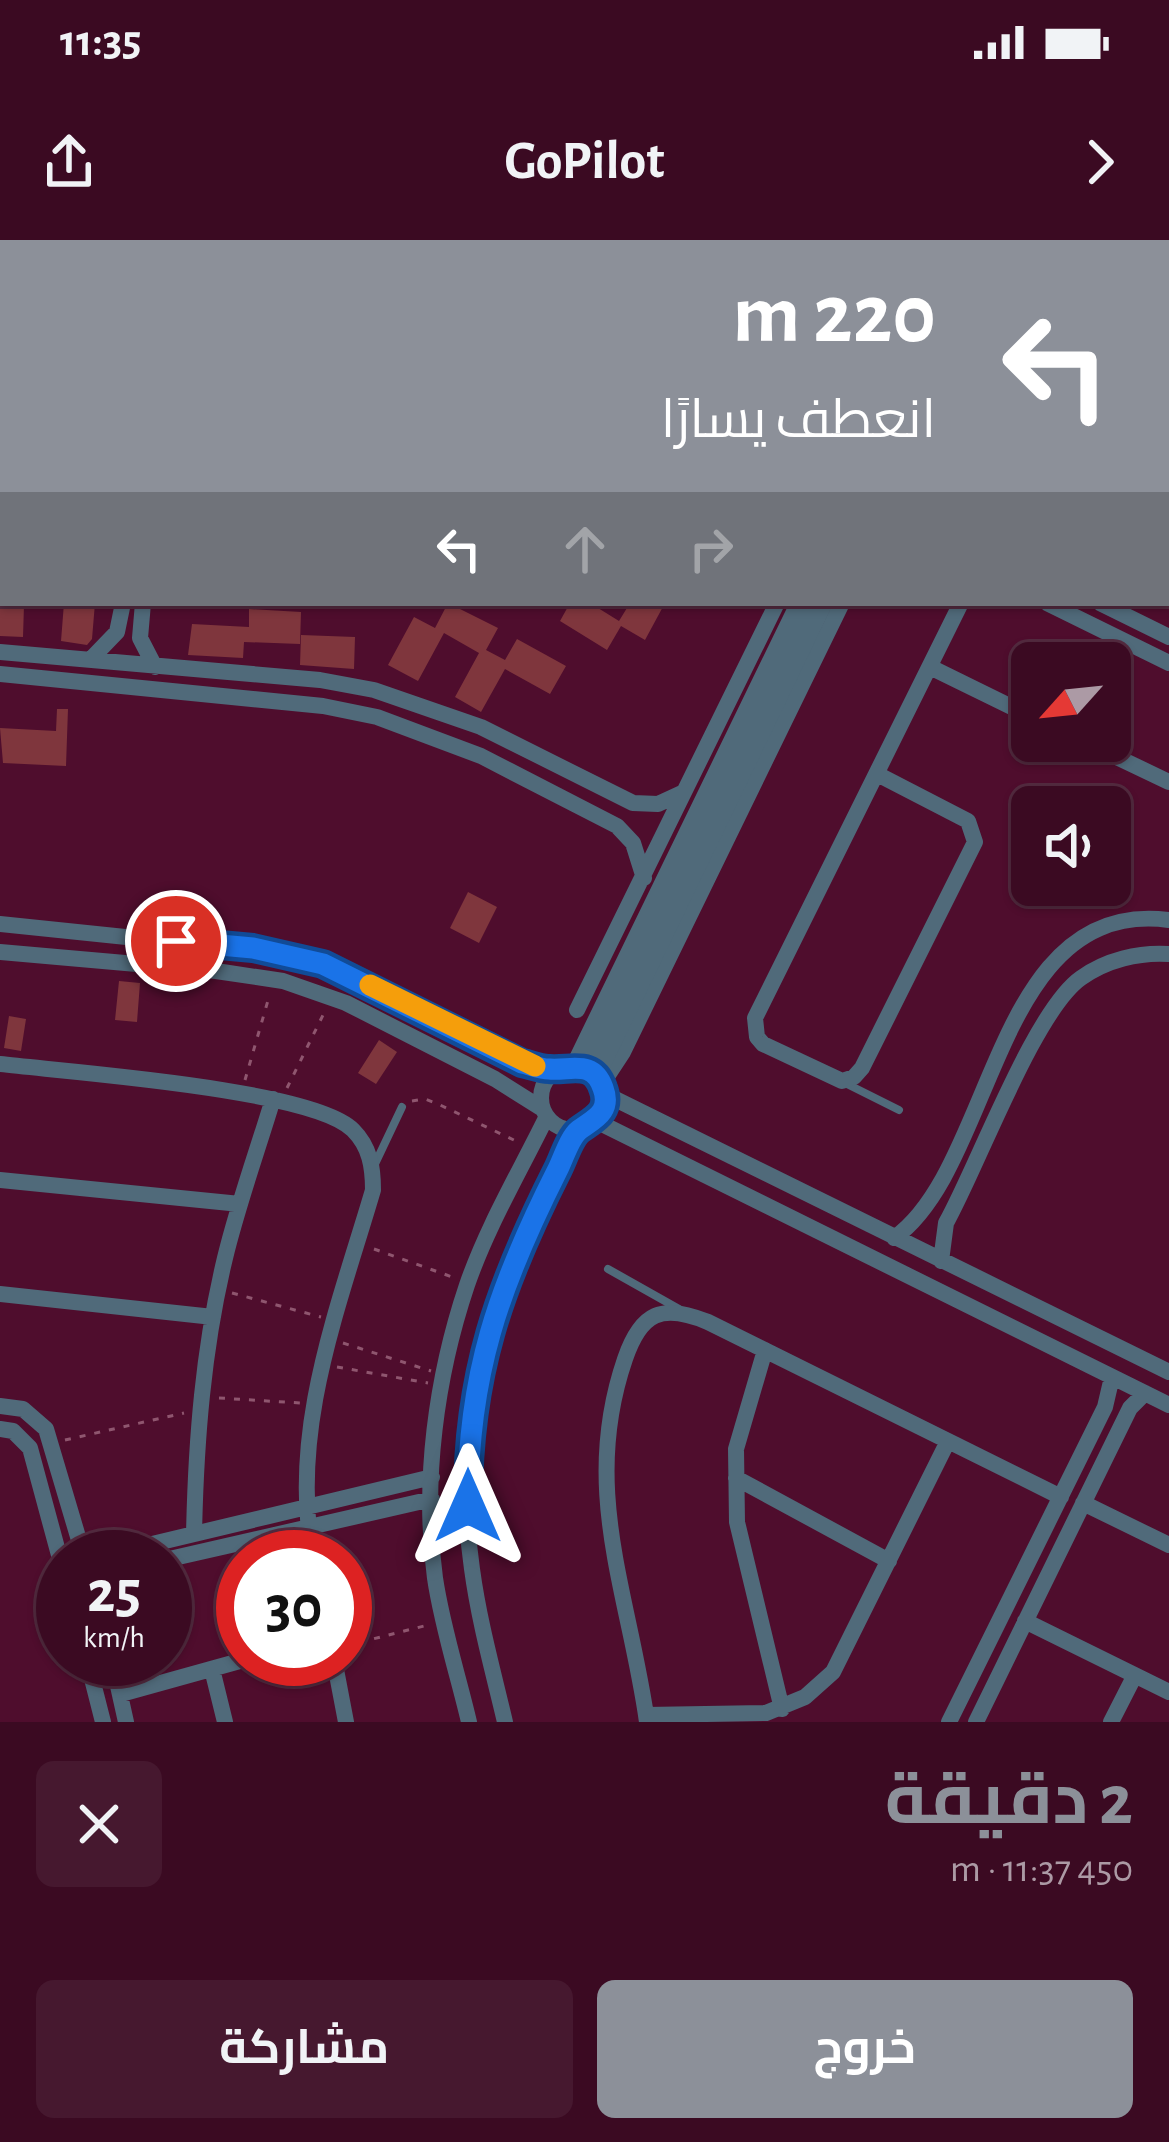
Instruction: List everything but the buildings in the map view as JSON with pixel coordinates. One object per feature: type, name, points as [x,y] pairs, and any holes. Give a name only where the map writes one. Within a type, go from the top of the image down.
[{"type":"street","points":[[577,1010],[776,606]]},
{"type":"street","points":[[596,1121],[587,1078],[800,606]]},
{"type":"street","points":[[587,1078],[821,606]]},
{"type":"street","points":[[469,1722],[436,1579],[432,1498],[443,1380],[468,1283],[531,1148],[544,1113],[542,1087],[587,1078],[623,1052],[841,606]]},
{"type":"street","points":[[877,774],[968,821],[975,842],[862,1068],[842,1081],[764,1044],[757,1037],[755,1018],[960,606]]},
{"type":"street","points":[[1053,606],[1169,663]]},
{"type":"street","points":[[1125,609],[1169,637]]},
{"type":"street","points":[[122,610],[130,626],[142,612]]},
{"type":"street","points":[[90,660],[112,641],[122,610]]},
{"type":"street","points":[[142,612],[143,650],[155,667]]},
{"type":"street","points":[[0,652],[320,680],[374,690],[481,727],[604,790],[646,805],[684,792]]},
{"type":"street","points":[[929,668],[1011,707]]},
{"type":"street","points":[[0,674],[323,706],[377,717],[481,756],[617,826],[633,843],[644,878]]},
{"type":"street","points":[[1127,762],[1169,782]]},
{"type":"street","points":[[591,811],[600,811],[607,804],[604,790]]},
{"type":"street","points":[[894,1238],[916,1220],[936,1190],[1027,994],[1069,949],[1096,932],[1126,922],[1169,920]]},
{"type":"street","points":[[0,924],[289,954],[357,978],[522,1063],[587,1078],[840,1212],[1169,1372]]},
{"type":"street","points":[[0,952],[274,980],[332,998],[496,1078],[555,1126],[578,1131]]},
{"type":"street","points":[[941,1261],[942,1235],[1048,1013],[1079,979],[1119,958],[1169,955]]},
{"type":"street","points":[[0,1077],[1,1064],[277,1100],[335,1116],[366,1147],[373,1167],[373,1190],[314,1404],[308,1530]]},
{"type":"street","points":[[277,1100],[240,1204],[218,1289],[200,1404],[194,1534],[433,1477]]},
{"type":"street","points":[[505,1722],[472,1567],[468,1451],[473,1396],[485,1343],[517,1255],[578,1131],[596,1121]]},
{"type":"street","points":[[596,1121],[1169,1405]]},
{"type":"street","points":[[0,1180],[240,1204]]},
{"type":"street","points":[[936,1190],[958,1201]]},
{"type":"street","points":[[508,1193],[541,1203]]},
{"type":"street","points":[[828,1237],[840,1212]]},
{"type":"street","points":[[0,1294],[213,1317]]},
{"type":"street","points":[[948,1441],[833,1672],[819,1688],[782,1709],[647,1718],[608,1519],[605,1445],[610,1408],[632,1340],[644,1321],[663,1311],[685,1313],[765,1350],[1061,1497]]},
{"type":"street","points":[[765,1350],[744,1415],[736,1478],[737,1522],[782,1709]]},
{"type":"street","points":[[949,1722],[1106,1407],[1112,1377]]},
{"type":"street","points":[[976,1722],[1130,1408],[1145,1393]]},
{"type":"street","points":[[0,1406],[23,1409],[36,1417],[51,1443],[76,1530]]},
{"type":"street","points":[[0,1429],[23,1438],[30,1448],[52,1530]]},
{"type":"street","points":[[736,1478],[889,1561]]},
{"type":"street","points":[[192,1554],[432,1498]]},
{"type":"street","points":[[1083,1503],[1169,1545]]},
{"type":"street","points":[[1025,1621],[1169,1692]]},
{"type":"street","points":[[122,1694],[216,1668]]},
{"type":"street","points":[[212,1669],[224,1722]]},
{"type":"street","points":[[1112,1722],[1135,1675]]},
{"type":"street","points":[[94,1686],[103,1722]]},
{"type":"street","points":[[120,1686],[126,1722]]},
{"type":"street","points":[[339,1686],[346,1722]]},
{"type":"lane","points":[[842,1081],[898,1110]]},
{"type":"lane","points":[[373,1167],[402,1107]]},
{"type":"lane","points":[[608,1269],[685,1313]]},
{"type":"path","points":[[241,1094],[274,980]]},
{"type":"path","points":[[277,1100],[332,998]]},
{"type":"path","points":[[402,1107],[425,1100],[531,1148]]},
{"type":"path","points":[[357,1244],[468,1283]]},
{"type":"path","points":[[218,1289],[332,1330],[443,1380]]},
{"type":"path","points":[[322,1364],[443,1380]]},
{"type":"path","points":[[51,1443],[200,1404],[314,1404]]},
{"type":"path","points":[[372,1639],[445,1621]]},
{"type":"slow traffic","points":[[370,985],[535,1066]]},
{"type":"route","points":[[176,941],[253,948],[323,964],[522,1063],[556,1070],[576,1066],[596,1075],[602,1084],[602,1113],[578,1131],[541,1203],[485,1343],[473,1396],[468,1506]]}]
